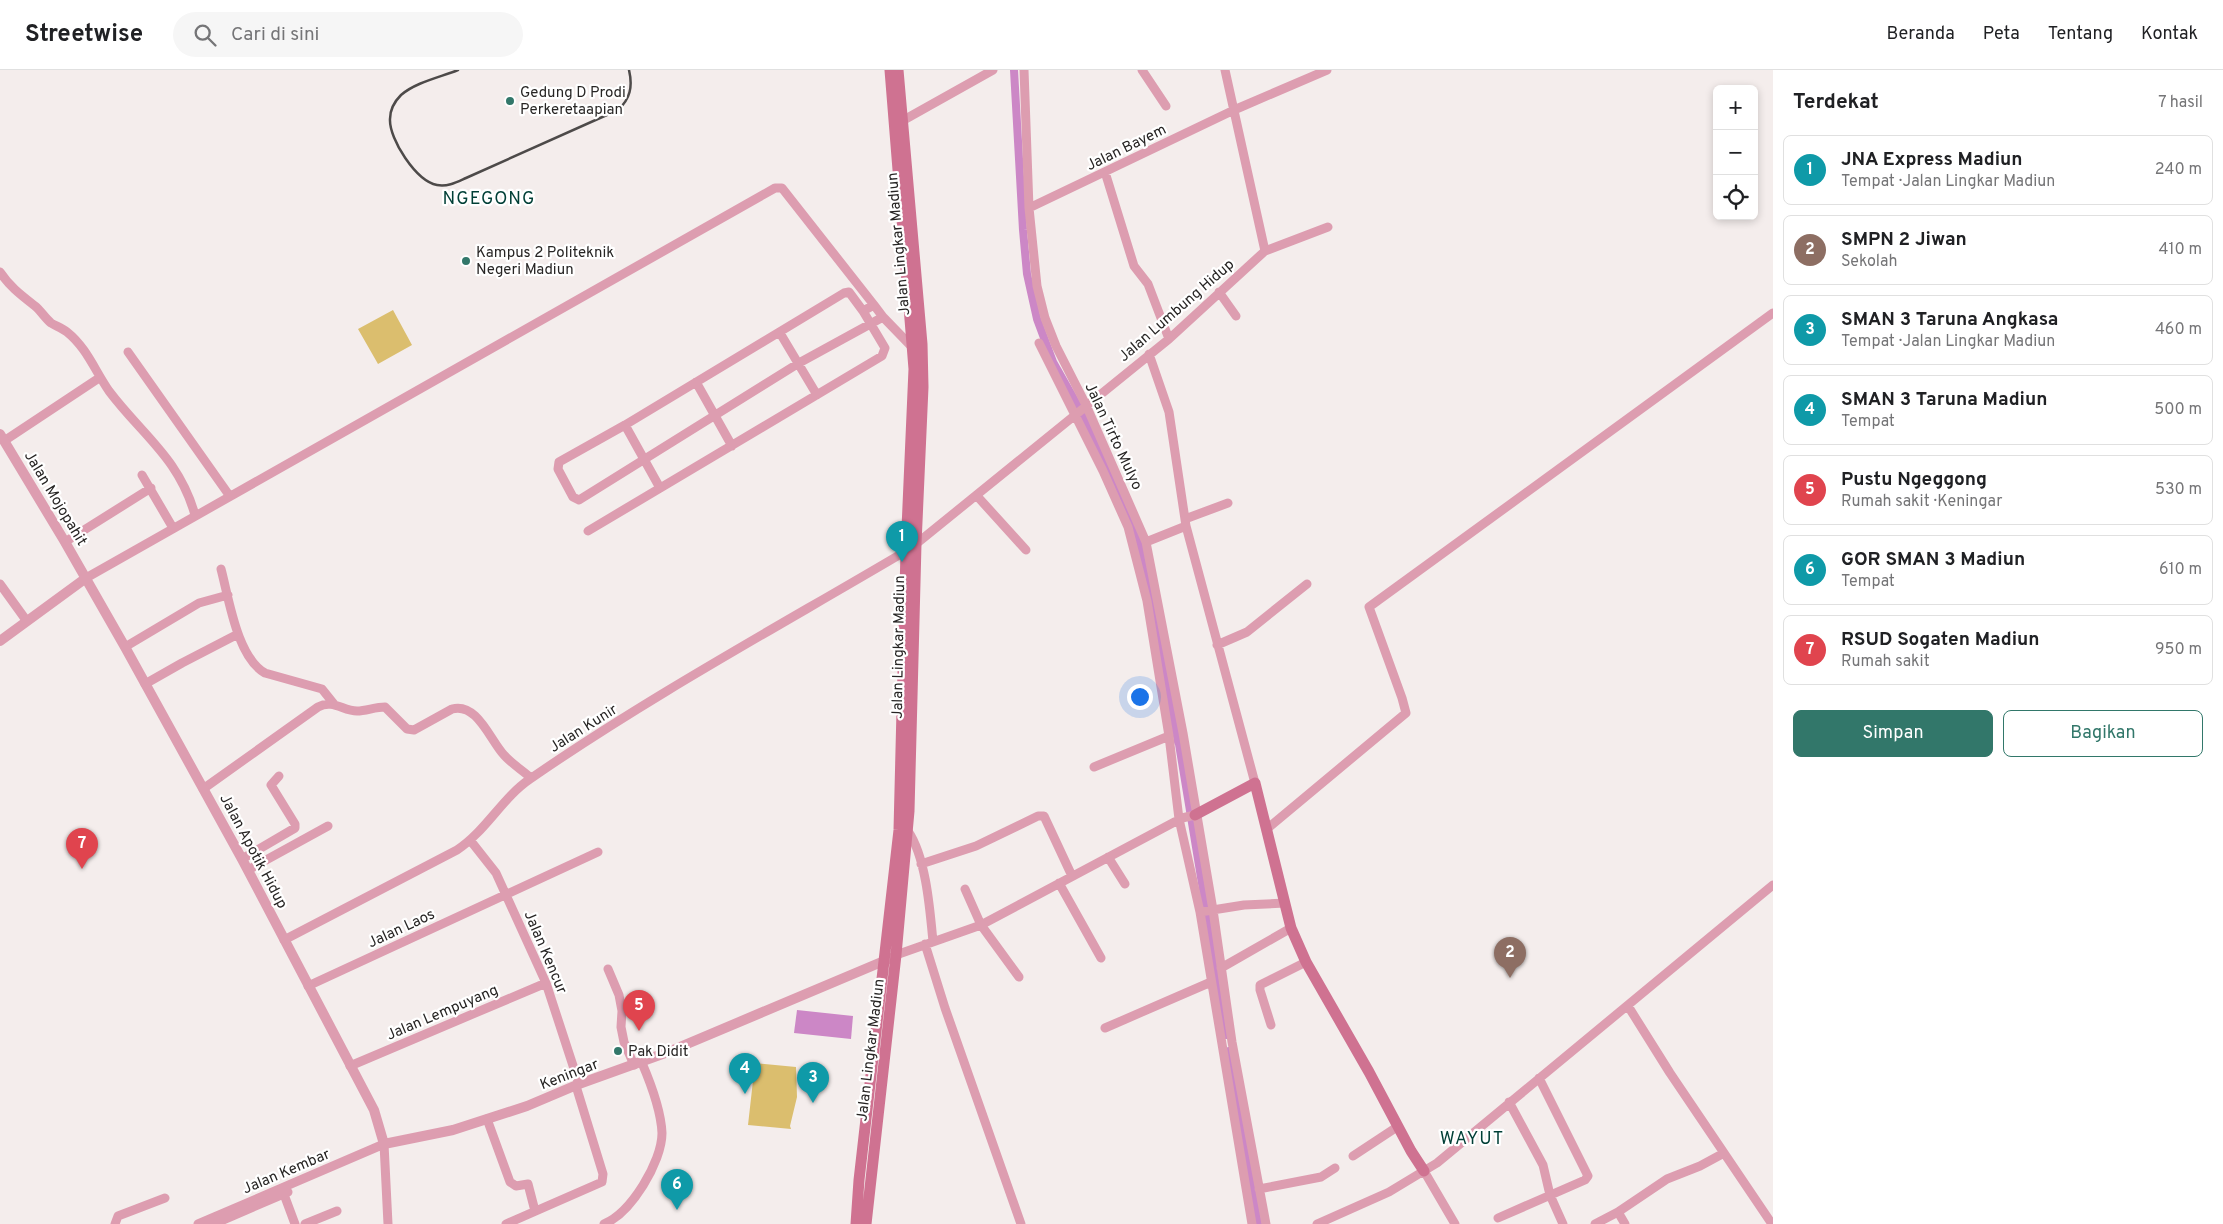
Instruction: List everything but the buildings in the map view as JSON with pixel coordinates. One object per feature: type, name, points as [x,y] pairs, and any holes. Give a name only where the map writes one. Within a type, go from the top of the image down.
[{"type":"main road","name":"Jalan Lingkar Madiun","points":[[856,1224],[859,1180],[873,1110],[896,955],[903,830],[911,548],[913,349],[890,70]]},
{"type":"main road","name":"Jalan Lingkar Madiun","points":[[898,70],[923,365],[911,548]]},
{"type":"main road","points":[[1196,814],[1255,783],[1292,928],[1306,962],[1369,1072],[1397,1127],[1424,1170]]},
{"type":"main road","name":"Jalan Lingkar Madiun","points":[[866,1224],[885,960],[903,830]]},
{"type":"street","points":[[902,121],[993,70]]},
{"type":"street","name":"Jalan Tirto Mulyo","points":[[1024,70],[1029,208],[1037,286],[1045,318],[1060,355],[1146,542],[1156,587],[1196,814],[1207,911]]},
{"type":"street","points":[[1142,70],[1166,106]]},
{"type":"street","points":[[1226,70],[1265,250],[1328,227]]},
{"type":"street","name":"Jalan Bayem","points":[[1029,208],[1234,110],[1327,70]]},
{"type":"street","points":[[1105,172],[1134,266],[1148,284],[1169,339]]},
{"type":"street","points":[[0,641],[26,620],[86,578],[775,188],[782,188],[883,317],[913,349]]},
{"type":"street","name":"Jalan Lumbung Hidup","points":[[911,548],[978,496],[1085,406],[1169,339],[1265,250]]},
{"type":"street","points":[[0,272],[18,294],[34,305],[51,323],[67,332],[86,352],[116,399],[150,436],[170,462],[191,501],[195,515]]},
{"type":"street","points":[[588,530],[882,356],[885,348],[871,323],[852,294],[846,292],[559,462],[558,469],[573,497],[579,500],[798,363],[871,323],[883,317]]},
{"type":"street","points":[[1219,292],[1236,316]]},
{"type":"street","points":[[863,311],[874,305]]},
{"type":"street","points":[[1268,828],[1406,713],[1369,607],[1773,313]]},
{"type":"street","points":[[780,332],[817,395]]},
{"type":"street","points":[[1039,343],[1103,470],[1128,527],[1147,601],[1169,736],[1180,819],[1207,911],[1221,968],[1232,1042],[1266,1224]]},
{"type":"street","points":[[128,352],[230,495]]},
{"type":"street","points":[[1150,354],[1169,412],[1186,522],[1255,783]]},
{"type":"street","points":[[2,437],[96,380]]},
{"type":"street","points":[[696,382],[732,446]]},
{"type":"street","points":[[624,425],[660,488]]},
{"type":"street","name":"Jalan Mojopahit","points":[[2,437],[86,578]]},
{"type":"street","points":[[142,475],[173,528]]},
{"type":"street","points":[[65,542],[151,488]]},
{"type":"street","points":[[978,496],[1026,550]]},
{"type":"street","points":[[1146,542],[1228,503]]},
{"type":"street","name":"Jalan Kunir","points":[[284,940],[431,864],[470,840],[512,793],[531,778],[670,691],[911,548]]},
{"type":"street","points":[[221,569],[238,634],[256,668],[265,673],[322,689],[334,704]]},
{"type":"street","name":"Jalan Apotik Hidup","points":[[86,578],[248,870],[377,1117],[384,1147]]},
{"type":"street","points":[[0,584],[26,620]]},
{"type":"street","points":[[1217,645],[1247,632],[1307,584]]},
{"type":"street","points":[[125,647],[199,604],[228,595]]},
{"type":"street","points":[[145,684],[238,634]]},
{"type":"street","points":[[202,789],[324,704],[334,704],[356,711],[373,707],[385,707],[407,729],[414,730],[452,708],[466,709],[478,719],[503,754],[531,778]]},
{"type":"street","points":[[1094,766],[1169,736]]},
{"type":"street","points":[[242,859],[295,828],[295,824],[271,785],[279,776]]},
{"type":"street","points":[[896,955],[981,925],[1180,819],[1196,814]]},
{"type":"street","points":[[921,864],[976,846],[1038,816],[1044,816],[1072,876]]},
{"type":"street","points":[[248,870],[328,826]]},
{"type":"street","points":[[903,830],[916,844],[921,864],[930,916],[929,943],[945,1008],[1021,1224]]},
{"type":"street","name":"Jalan Kencur","points":[[470,840],[496,872],[546,983],[603,1174],[602,1182],[535,1211]]},
{"type":"street","name":"Jalan Laos","points":[[308,986],[598,852]]},
{"type":"street","points":[[1108,857],[1124,884]]},
{"type":"street","points":[[1059,883],[1102,958]]},
{"type":"street","points":[[1317,1224],[1389,1192],[1437,1162],[1773,885]]},
{"type":"street","points":[[965,889],[981,925],[1019,977]]},
{"type":"street","points":[[1207,911],[1244,905],[1285,903]]},
{"type":"street","points":[[1207,911],[1211,982],[1252,1224]]},
{"type":"street","points":[[1221,968],[1292,928]]},
{"type":"street","name":"Keningar","points":[[384,1147],[453,1130],[527,1106],[577,1085],[638,1064],[896,955]]},
{"type":"street","points":[[1270,1025],[1260,985],[1306,962]]},
{"type":"street","points":[[604,1224],[617,1218],[642,1188],[660,1146],[660,1119],[638,1064],[624,1042],[619,995],[608,969]]},
{"type":"street","points":[[1105,1028],[1211,982]]},
{"type":"street","name":"Jalan Lempuyang","points":[[350,1066],[546,983]]},
{"type":"street","points":[[1628,1006],[1670,1073],[1772,1224]]},
{"type":"street","points":[[1498,1218],[1585,1180],[1588,1176],[1539,1078]]},
{"type":"street","points":[[1509,1102],[1543,1165],[1550,1195],[1563,1224]]},
{"type":"street","points":[[487,1119],[510,1182],[516,1186],[528,1184],[535,1211],[506,1224]]},
{"type":"street","points":[[1353,1156],[1397,1127]]},
{"type":"street","points":[[384,1147],[388,1224]]},
{"type":"street","name":"Jalan Kembar","points":[[198,1224],[230,1214],[384,1147]]},
{"type":"street","points":[[1595,1224],[1618,1212],[1667,1179],[1700,1166],[1724,1153]]},
{"type":"street","points":[[1260,1189],[1321,1177],[1335,1168]]},
{"type":"street","points":[[1424,1170],[1455,1224]]},
{"type":"street","points":[[283,1191],[295,1224]]},
{"type":"street","points":[[115,1224],[118,1216],[165,1198]]},
{"type":"street","points":[[305,1224],[337,1211]]},
{"type":"street","points":[[1618,1212],[1625,1224]]},
{"type":"street","name":"Jalan Kembar","points":[[214,1224],[230,1214]]},
{"type":"shaded area","points":[[393,310],[412,345],[378,364],[358,329]]},
{"type":"shaded area","points":[[797,1010],[853,1016],[851,1039],[794,1033]]},
{"type":"shaded area","points":[[755,1063],[796,1067],[797,1097],[790,1126],[791,1129],[748,1125]]},
{"type":"waterway","points":[[1014,70],[1027,274],[1037,319],[1053,362],[1086,420],[1136,532],[1145,564],[1178,742]]},
{"type":"waterway","points":[[1178,738],[1227,1035]]},
{"type":"waterway","points":[[1229,1051],[1258,1224]]},
{"type":"railway","points":[[458,70],[407,90],[397,100],[390,116],[394,137],[405,158],[421,176],[437,185],[456,182],[618,110],[630,92],[629,70]]},
{"type":"place","name":"Gedung D Prodi Perkeretaapian","points":[[510,101]]},
{"type":"place","name":"Kampus 2 Politeknik Negeri Madiun","points":[[466,261]]},
{"type":"place","name":"JNA Express Madiun","points":[[902,562]]},
{"type":"place","name":"RSUD Sogaten Madiun","points":[[82,869]]},
{"type":"place","name":"SMPN 2 Jiwan","points":[[1510,978]]},
{"type":"place","name":"Pustu Ngeggong","points":[[639,1031]]},
{"type":"place","name":"Pak Didit","points":[[618,1051]]},
{"type":"place","name":"SMAN 3 Taruna Madiun","points":[[745,1094]]},
{"type":"place","name":"SMAN 3 Taruna Angkasa","points":[[813,1103]]},
{"type":"place","name":"GOR SMAN 3 Madiun","points":[[677,1210]]},
{"type":"district","name":"NGEGONG","points":[[489,198]]},
{"type":"district","name":"WAYUT","points":[[1472,1138]]}]
